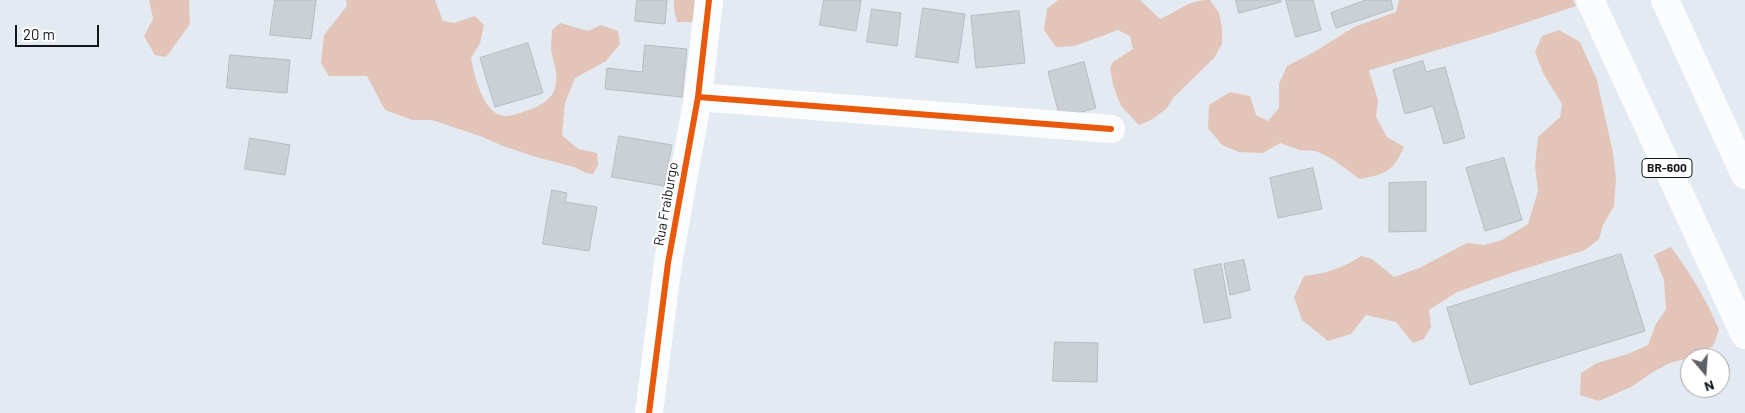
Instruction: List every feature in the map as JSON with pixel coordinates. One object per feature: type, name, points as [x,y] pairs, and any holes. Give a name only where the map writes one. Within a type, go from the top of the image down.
[{"type":"street","name":"Rua Fraiburgo","points":[[649,413],[668,263],[698,98],[709,0]]},
{"type":"street","name":"BR-600","points":[[1590,0],[1745,335]]},
{"type":"street","points":[[1665,0],[1745,175]]},
{"type":"street","points":[[698,98],[1111,129]]},
{"type":"shaded area","points":[[149,0],[189,0],[190,24],[166,57],[155,55],[144,36],[153,19]]},
{"type":"shaded area","points":[[346,0],[435,0],[443,21],[454,23],[475,16],[484,25],[480,43],[471,58],[475,75],[486,103],[499,115],[507,116],[521,113],[537,106],[547,100],[554,92],[556,78],[551,49],[552,30],[560,23],[588,31],[601,25],[618,31],[620,44],[606,61],[575,78],[565,103],[562,135],[578,149],[597,153],[598,165],[593,174],[503,146],[432,120],[412,120],[385,110],[367,76],[329,76],[321,63],[324,35],[347,6]]},
{"type":"shaded area","points":[[674,0],[702,0],[697,15],[692,22],[677,22]]},
{"type":"shaded area","points":[[1058,0],[1140,0],[1160,19],[1195,2],[1210,0],[1219,13],[1222,28],[1222,44],[1214,58],[1174,97],[1166,109],[1151,120],[1139,125],[1121,106],[1113,85],[1110,68],[1113,62],[1133,49],[1130,36],[1118,30],[1075,46],[1056,47],[1044,30],[1047,9]]},
{"type":"shaded area","points":[[1399,0],[1573,0],[1576,6],[1491,34],[1370,70],[1378,100],[1376,117],[1387,137],[1404,147],[1392,167],[1376,175],[1360,179],[1332,159],[1316,151],[1300,150],[1280,143],[1263,153],[1239,152],[1222,145],[1208,128],[1209,105],[1230,92],[1250,96],[1256,115],[1268,121],[1279,108],[1279,84],[1287,66],[1354,27],[1396,12]]},
{"type":"shaded area","points":[[1559,30],[1580,42],[1597,80],[1613,153],[1616,178],[1614,206],[1603,225],[1599,239],[1585,250],[1457,292],[1429,310],[1431,327],[1424,339],[1413,343],[1396,322],[1366,315],[1351,334],[1328,341],[1302,320],[1294,297],[1304,276],[1334,270],[1361,256],[1372,259],[1394,277],[1419,268],[1467,243],[1484,245],[1502,240],[1528,224],[1538,191],[1535,166],[1538,137],[1560,117],[1562,104],[1544,75],[1535,52],[1542,36]]},
{"type":"shaded area","points":[[1671,247],[1698,287],[1719,330],[1713,346],[1709,348],[1680,348],[1680,360],[1670,363],[1631,387],[1599,401],[1580,395],[1581,373],[1597,363],[1628,354],[1648,345],[1656,324],[1666,309],[1664,280],[1654,255]]},
{"type":"building","points":[[275,0],[316,0],[311,39],[270,35]]},
{"type":"building","points":[[637,0],[667,0],[665,24],[635,21]]},
{"type":"building","points":[[824,0],[861,0],[856,31],[820,25]]},
{"type":"building","points":[[1236,0],[1280,0],[1281,2],[1239,13]]},
{"type":"building","points":[[1286,0],[1313,0],[1321,30],[1296,37]]},
{"type":"building","points":[[1366,0],[1391,0],[1393,9],[1336,28],[1331,13]]},
{"type":"building","points":[[923,8],[965,14],[958,63],[916,57]]},
{"type":"building","points":[[872,9],[901,13],[897,46],[867,42]]},
{"type":"building","points":[[1019,11],[1025,63],[976,68],[971,16]]},
{"type":"building","points":[[528,43],[543,93],[495,107],[480,58]]},
{"type":"building","points":[[645,45],[687,49],[682,97],[605,89],[607,68],[642,72]]},
{"type":"building","points":[[230,55],[290,60],[287,93],[227,88]]},
{"type":"building","points":[[1423,61],[1426,72],[1445,67],[1465,138],[1444,144],[1433,106],[1405,114],[1393,70]]},
{"type":"building","points":[[1084,62],[1096,108],[1060,118],[1048,72]]},
{"type":"building","points":[[619,136],[672,145],[664,186],[612,177]]},
{"type":"building","points":[[250,138],[290,145],[285,175],[245,169]]},
{"type":"building","points":[[1504,158],[1522,220],[1485,231],[1466,168]]},
{"type":"building","points":[[1313,168],[1322,209],[1278,218],[1270,178]]},
{"type":"building","points":[[1426,182],[1426,231],[1389,232],[1389,183]]},
{"type":"building","points":[[552,190],[567,193],[565,202],[597,207],[589,251],[543,244]]},
{"type":"building","points":[[1621,254],[1645,331],[1470,385],[1447,308]]},
{"type":"building","points":[[1244,260],[1250,290],[1230,295],[1224,264]]},
{"type":"building","points":[[1221,264],[1231,318],[1204,323],[1194,270]]},
{"type":"building","points":[[1055,342],[1098,343],[1097,382],[1053,381]]},
{"type":"cycle path","points":[[649,413],[668,263],[698,97],[709,0]]},
{"type":"cycle path","points":[[698,97],[1111,129]]}]
